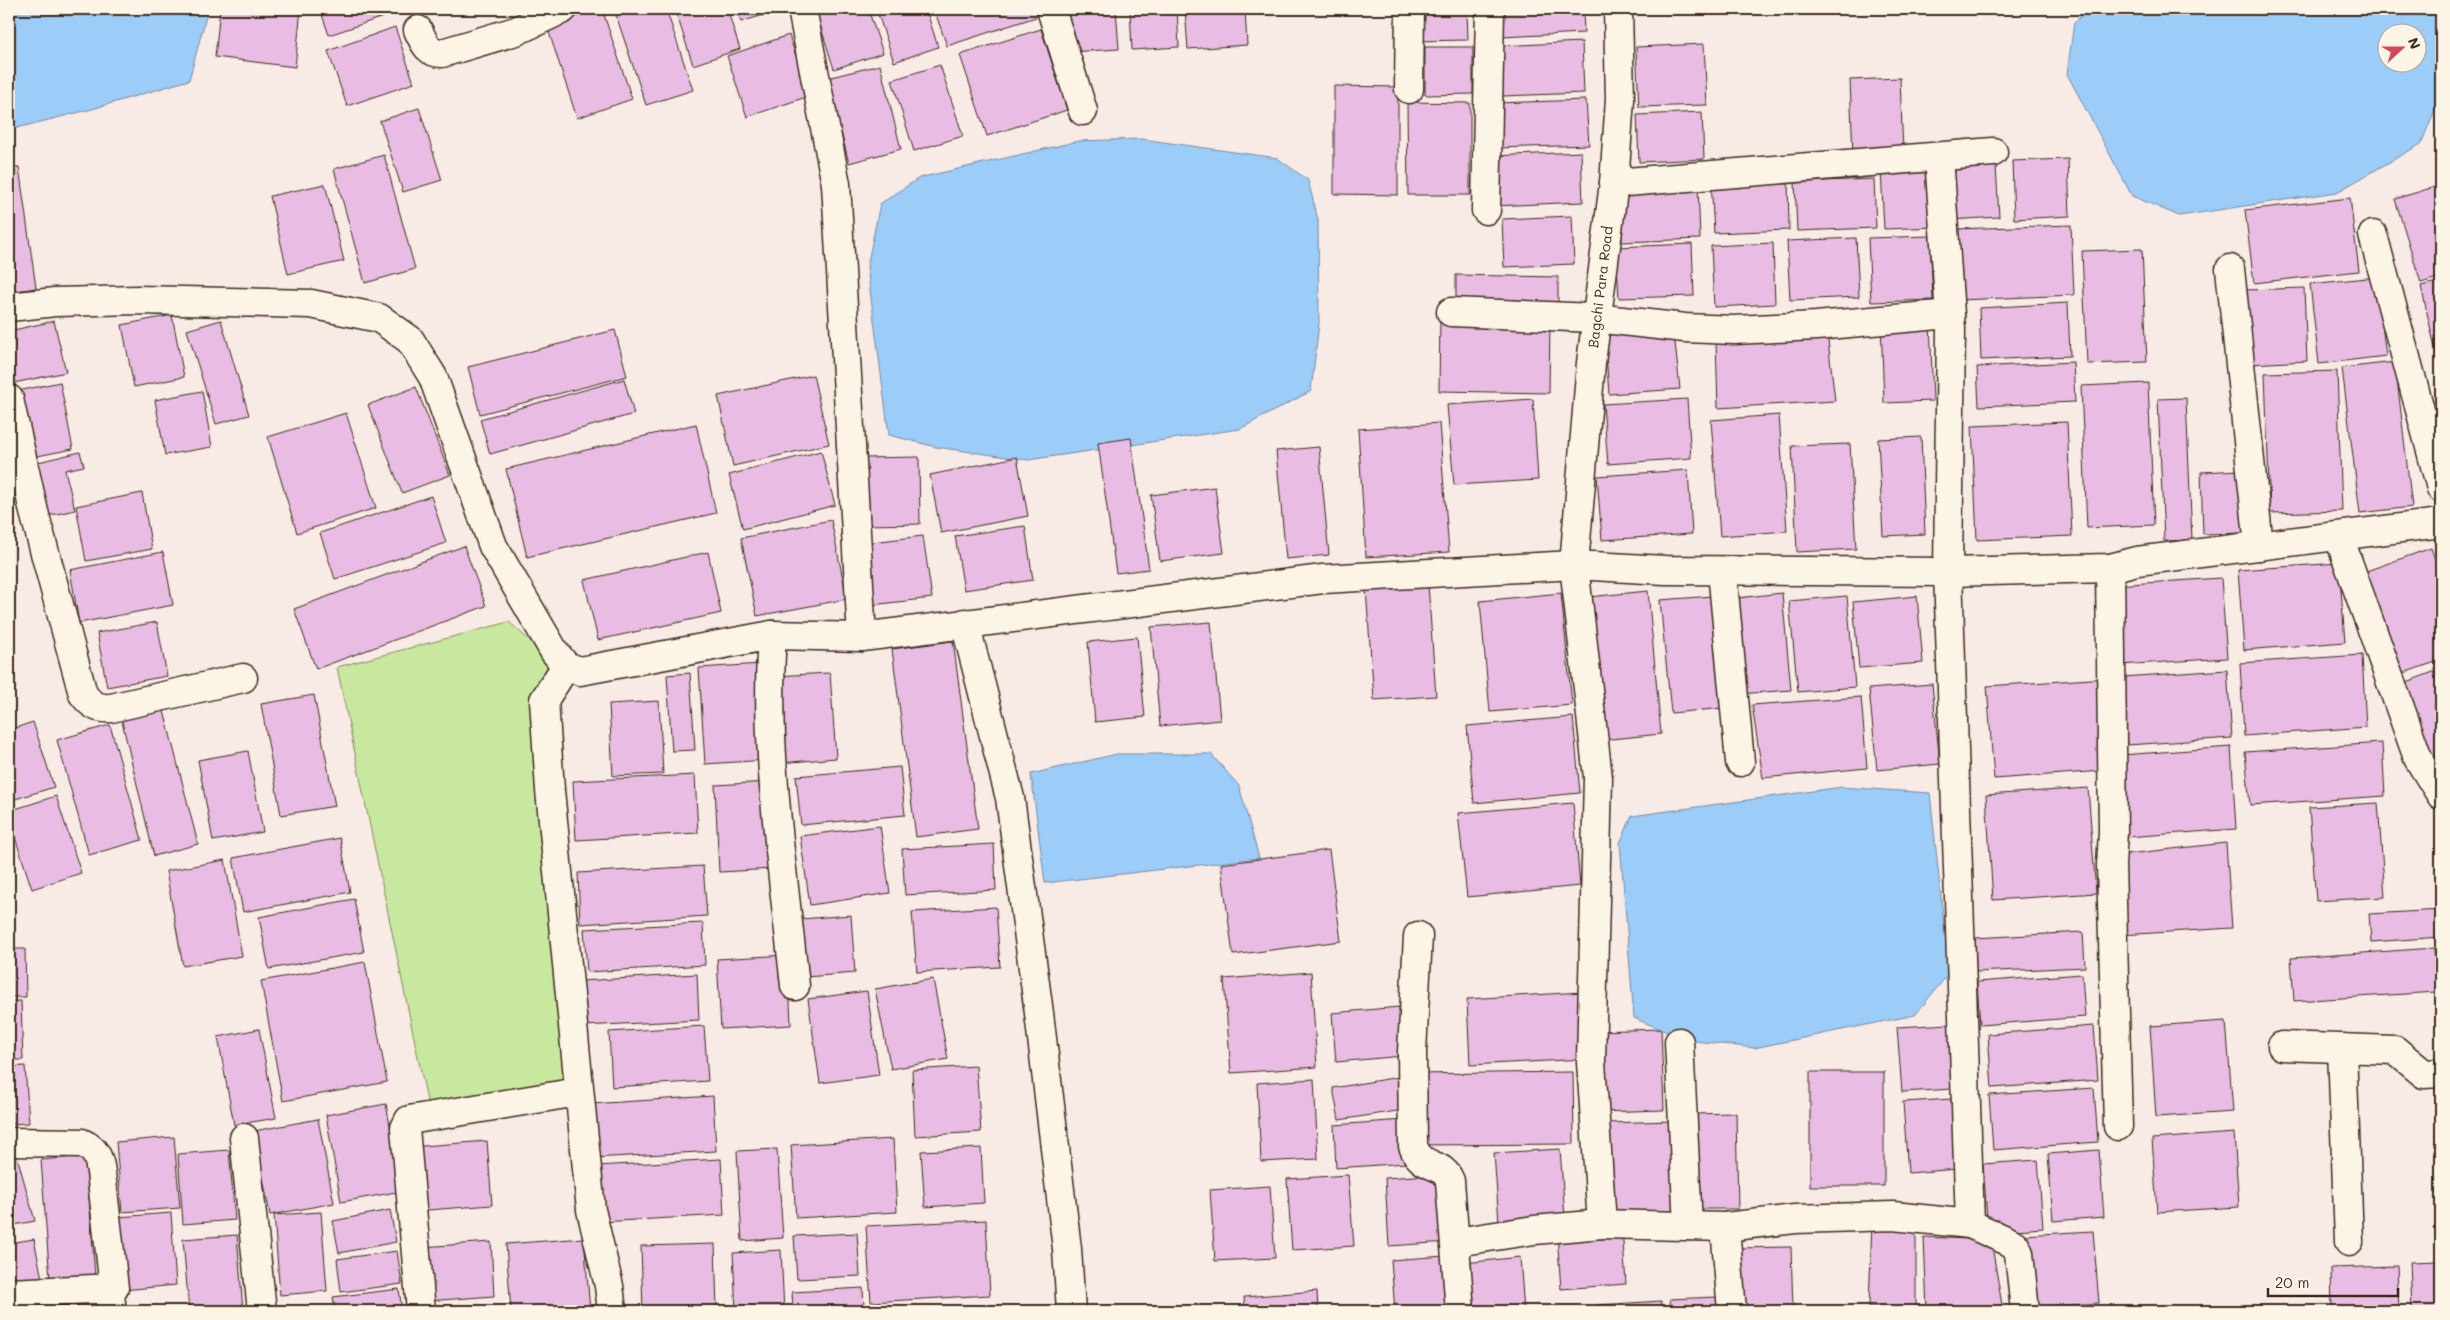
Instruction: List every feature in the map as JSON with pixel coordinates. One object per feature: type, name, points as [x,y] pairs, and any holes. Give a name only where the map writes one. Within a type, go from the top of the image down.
[{"type":"street","points":[[418,30],[428,49],[434,53],[442,53],[516,31],[563,9]]},
{"type":"street","points":[[802,9],[836,184],[862,637]]},
{"type":"street","points":[[1051,9],[1083,111]]},
{"type":"street","points":[[1409,89],[1410,9]]},
{"type":"street","points":[[1486,210],[1490,9]]},
{"type":"street","name":"Bagchi Para Road","points":[[1602,1224],[1590,1062],[1598,778],[1574,565],[1596,318],[1614,183],[1620,99],[1618,9]]},
{"type":"street","points":[[1614,183],[1993,152]]},
{"type":"street","points":[[1939,157],[1950,314],[1948,572],[1970,1224]]},
{"type":"street","points":[[2373,236],[2441,488]]},
{"type":"street","points":[[2230,269],[2259,546]]},
{"type":"street","points":[[9,307],[55,302],[138,300],[311,304],[379,318],[410,340],[433,377],[493,546],[554,652],[566,666],[580,671],[772,635],[862,637],[1323,579],[1574,565],[1722,571],[1948,572],[2110,568],[2137,561],[2441,523]]},
{"type":"street","points":[[1451,312],[1596,318],[1686,328],[1734,330],[1816,326],[1950,314]]},
{"type":"street","points":[[9,399],[34,512],[84,694],[90,704],[101,709],[111,708],[243,678]]},
{"type":"street","points":[[2339,537],[2418,758],[2441,795]]},
{"type":"street","points":[[2110,568],[2113,832],[2111,866],[2118,1126]]},
{"type":"street","points":[[1722,571],[1740,762]]},
{"type":"street","points":[[965,623],[1010,798],[1043,1042],[1067,1249],[1070,1311]]},
{"type":"street","points":[[772,635],[768,687],[795,986]]},
{"type":"street","points":[[566,666],[549,689],[544,700],[550,790],[590,1210],[610,1286],[612,1311]]},
{"type":"street","points":[[1418,936],[1412,1052],[1412,1146],[1417,1157],[1447,1174],[1450,1181],[1460,1311]]},
{"type":"street","points":[[1679,1042],[1688,1226]]},
{"type":"street","points":[[2282,1046],[2395,1050],[2424,1074],[2441,1074]]},
{"type":"street","points":[[2342,1048],[2349,1242]]},
{"type":"street","points":[[421,1311],[405,1128],[409,1120],[578,1092]]},
{"type":"street","points":[[244,1138],[262,1311]]},
{"type":"street","points":[[9,1142],[82,1143],[91,1147],[98,1157],[114,1288],[110,1300],[9,1293]]},
{"type":"street","points":[[1456,1242],[1534,1230],[1602,1224],[1726,1227],[1795,1219],[1893,1216],[1970,1224],[2015,1246],[2019,1253],[2025,1311]]},
{"type":"street","points":[[1726,1227],[1732,1311]]},
{"type":"green space","points":[[509,622],[554,662],[535,695],[586,1080],[429,1110],[337,667]]},
{"type":"water","points":[[9,9],[208,9],[189,80],[92,109],[9,130]]},
{"type":"water","points":[[2090,9],[2439,9],[2441,17],[2441,95],[2421,144],[2337,192],[2179,216],[2132,196],[2067,74],[2074,22]]},
{"type":"water","points":[[1142,139],[1277,158],[1308,180],[1318,220],[1319,323],[1311,391],[1240,429],[1028,460],[936,447],[889,435],[867,267],[880,204],[919,178],[1079,141]]},
{"type":"water","points":[[1117,754],[1211,754],[1239,786],[1259,858],[1045,883],[1031,774]]},
{"type":"water","points":[[1842,787],[1930,793],[1949,973],[1915,1015],[1754,1048],[1686,1040],[1634,1018],[1620,843],[1632,816]]},
{"type":"building","points":[[220,9],[301,9],[295,67],[215,57]]},
{"type":"building","points":[[320,9],[387,9],[389,15],[329,35]]},
{"type":"building","points":[[409,9],[440,9],[412,18]]},
{"type":"building","points":[[602,9],[632,99],[577,118],[547,26]]},
{"type":"building","points":[[614,9],[666,9],[693,90],[646,105]]},
{"type":"building","points":[[675,9],[727,9],[740,49],[693,65]]},
{"type":"building","points":[[737,9],[783,9],[741,22]]},
{"type":"building","points":[[827,9],[868,9],[883,53],[834,69],[816,12]]},
{"type":"building","points":[[884,9],[926,9],[938,47],[894,62],[877,11]]},
{"type":"building","points":[[934,9],[1036,9],[1039,16],[947,46]]},
{"type":"building","points":[[1067,9],[1116,9],[1119,49],[1070,52]]},
{"type":"building","points":[[1130,9],[1177,9],[1179,47],[1132,50]]},
{"type":"building","points":[[1185,9],[1245,9],[1247,45],[1188,49]]},
{"type":"building","points":[[1416,9],[1467,9],[1468,40],[1416,41]]},
{"type":"building","points":[[1499,9],[1583,9],[1584,33],[1501,37]]},
{"type":"building","points":[[395,27],[414,83],[347,106],[328,51]]},
{"type":"building","points":[[1041,29],[1067,110],[987,136],[960,55]]},
{"type":"building","points":[[789,35],[809,96],[747,117],[727,56]]},
{"type":"building","points":[[1582,42],[1584,93],[1502,96],[1499,46]]},
{"type":"building","points":[[1704,44],[1707,105],[1639,107],[1636,47]]},
{"type":"building","points":[[1425,47],[1473,47],[1473,94],[1425,95]]},
{"type":"building","points":[[880,65],[901,149],[849,163],[827,78]]},
{"type":"building","points":[[940,65],[963,136],[914,151],[892,80]]},
{"type":"building","points":[[1900,78],[1903,153],[1853,156],[1850,80]]},
{"type":"building","points":[[1334,86],[1398,87],[1398,195],[1334,194]]},
{"type":"building","points":[[1586,100],[1589,145],[1498,148],[1495,103]]},
{"type":"building","points":[[1407,102],[1470,103],[1470,195],[1408,195]]},
{"type":"building","points":[[419,108],[442,180],[403,192],[380,121]]},
{"type":"building","points":[[1702,112],[1704,159],[1639,162],[1637,115]]},
{"type":"building","points":[[1581,152],[1583,202],[1494,206],[1493,156]]},
{"type":"building","points":[[384,155],[415,269],[365,283],[334,169]]},
{"type":"building","points":[[2068,159],[2070,216],[2014,219],[2012,161]]},
{"type":"building","points":[[1996,166],[1999,217],[1950,220],[1947,167]]},
{"type":"building","points":[[19,167],[36,288],[9,292],[9,168]]},
{"type":"building","points":[[1935,169],[1937,227],[1884,229],[1881,170]]},
{"type":"building","points":[[1788,178],[1789,230],[1714,233],[1711,181]]},
{"type":"building","points":[[1874,179],[1876,228],[1797,231],[1795,182]]},
{"type":"building","points":[[325,184],[344,261],[288,274],[270,196]]},
{"type":"building","points":[[1698,185],[1700,239],[1622,242],[1619,188]]},
{"type":"building","points":[[2441,185],[2441,277],[2421,283],[2395,199]]},
{"type":"building","points":[[2350,198],[2359,271],[2254,283],[2245,210]]},
{"type":"building","points":[[1572,216],[1574,264],[1504,267],[1502,219]]},
{"type":"building","points":[[2071,225],[2074,295],[1960,300],[1957,229]]},
{"type":"building","points":[[1930,236],[1933,300],[1871,302],[1868,238]]},
{"type":"building","points":[[1856,238],[1859,297],[1790,300],[1787,241]]},
{"type":"building","points":[[1773,243],[1775,304],[1714,307],[1711,246]]},
{"type":"building","points":[[1692,244],[1694,296],[1619,298],[1616,247]]},
{"type":"building","points":[[2142,249],[2147,362],[2087,364],[2082,251]]},
{"type":"building","points":[[1456,275],[1558,277],[1558,310],[1456,309]]},
{"type":"building","points":[[2376,277],[2386,356],[2319,364],[2310,284]]},
{"type":"building","points":[[2441,281],[2441,357],[2437,357],[2421,286]]},
{"type":"building","points":[[2304,288],[2307,361],[2250,364],[2246,290]]},
{"type":"building","points":[[2068,303],[2070,356],[1981,360],[1979,308]]},
{"type":"building","points":[[172,315],[184,377],[134,387],[122,325]]},
{"type":"building","points":[[1440,316],[1550,318],[1549,393],[1439,391]]},
{"type":"building","points":[[221,320],[249,415],[216,424],[187,330]]},
{"type":"building","points":[[54,321],[66,372],[9,384],[9,331]]},
{"type":"building","points":[[1930,321],[1933,401],[1884,403],[1881,323]]},
{"type":"building","points":[[1604,327],[1674,333],[1680,389],[1609,394]]},
{"type":"building","points":[[615,330],[627,376],[480,414],[468,367]]},
{"type":"building","points":[[1827,332],[1835,401],[1718,408],[1716,340]]},
{"type":"building","points":[[2073,362],[2075,402],[1979,406],[1977,367]]},
{"type":"building","points":[[2395,362],[2412,507],[2360,513],[2342,368]]},
{"type":"building","points":[[2337,371],[2342,511],[2270,513],[2265,373]]},
{"type":"building","points":[[813,375],[829,444],[733,466],[718,396]]},
{"type":"building","points":[[624,379],[634,414],[490,454],[480,419]]},
{"type":"building","points":[[60,382],[73,449],[32,457],[18,391]]},
{"type":"building","points":[[2148,383],[2154,525],[2087,528],[2081,386]]},
{"type":"building","points":[[416,387],[450,475],[402,493],[368,405]]},
{"type":"building","points":[[202,391],[212,447],[165,455],[155,400]]},
{"type":"building","points":[[2186,398],[2192,540],[2164,541],[2158,399]]},
{"type":"building","points":[[1533,399],[1538,480],[1454,485],[1447,405]]},
{"type":"building","points":[[1687,399],[1691,458],[1608,464],[1603,404]]},
{"type":"building","points":[[346,413],[376,508],[297,533],[268,437]]},
{"type":"building","points":[[1779,415],[1787,531],[1720,536],[1711,420]]},
{"type":"building","points":[[2067,422],[2072,536],[1977,540],[1972,426]]},
{"type":"building","points":[[1439,423],[1449,552],[1366,557],[1358,429]]},
{"type":"building","points":[[696,424],[716,513],[527,557],[506,469]]},
{"type":"building","points":[[1921,437],[1925,534],[1883,536],[1878,439]]},
{"type":"building","points":[[1131,438],[1149,569],[1116,573],[1098,443]]},
{"type":"building","points":[[1850,444],[1856,549],[1797,552],[1792,446]]},
{"type":"building","points":[[1319,447],[1329,555],[1286,559],[1276,451]]},
{"type":"building","points":[[821,451],[835,505],[743,529],[729,475]]},
{"type":"building","points":[[80,452],[84,466],[65,470],[75,510],[43,517],[30,464]]},
{"type":"building","points":[[919,457],[920,524],[867,525],[866,458]]},
{"type":"building","points":[[1017,457],[1028,516],[941,533],[930,475]]},
{"type":"building","points":[[9,470],[16,495],[9,497]]},
{"type":"building","points":[[1688,470],[1692,534],[1602,540],[1597,476]]},
{"type":"building","points":[[2241,470],[2244,533],[2203,534],[2201,472]]},
{"type":"building","points":[[1215,487],[1224,553],[1160,561],[1151,495]]},
{"type":"building","points":[[142,493],[152,549],[86,561],[76,506]]},
{"type":"building","points":[[431,496],[446,543],[335,579],[320,533]]},
{"type":"building","points":[[831,520],[847,599],[757,616],[741,538]]},
{"type":"building","points":[[1025,526],[1033,580],[964,590],[955,536]]},
{"type":"building","points":[[923,536],[932,598],[871,605],[863,543]]},
{"type":"building","points":[[464,546],[486,606],[316,669],[294,609]]},
{"type":"building","points":[[2431,548],[2441,576],[2441,660],[2395,676],[2358,574]]},
{"type":"building","points":[[163,552],[173,605],[79,623],[70,570]]},
{"type":"building","points":[[708,552],[721,613],[598,640],[584,580]]},
{"type":"building","points":[[2339,563],[2345,642],[2244,650],[2238,570]]},
{"type":"building","points":[[2221,578],[2227,658],[2120,665],[2115,585]]},
{"type":"building","points":[[1428,584],[1436,696],[1374,700],[1366,589]]},
{"type":"building","points":[[1648,591],[1661,734],[1601,740],[1588,597]]},
{"type":"building","points":[[1561,593],[1572,705],[1490,712],[1480,601]]},
{"type":"building","points":[[1782,593],[1791,690],[1738,694],[1729,599]]},
{"type":"building","points":[[1713,596],[1724,708],[1671,713],[1660,600]]},
{"type":"building","points":[[1847,596],[1855,687],[1798,692],[1789,601]]},
{"type":"building","points":[[1917,596],[1923,663],[1859,668],[1853,602]]},
{"type":"building","points":[[157,622],[167,676],[107,687],[97,633]]},
{"type":"building","points":[[1211,622],[1220,720],[1160,726],[1151,627]]},
{"type":"building","points":[[1137,637],[1145,717],[1095,722],[1088,642]]},
{"type":"building","points":[[953,641],[978,829],[916,837],[892,649]]},
{"type":"building","points":[[2362,655],[2366,727],[2244,736],[2240,663]]},
{"type":"building","points":[[761,664],[767,760],[705,764],[699,668]]},
{"type":"building","points":[[2441,669],[2441,782],[2399,685]]},
{"type":"building","points":[[2227,670],[2232,738],[2127,745],[2122,677]]},
{"type":"building","points":[[690,673],[695,750],[672,751],[667,675]]},
{"type":"building","points":[[830,673],[836,758],[781,763],[774,676]]},
{"type":"building","points":[[2106,678],[2103,771],[1994,779],[1987,686]]},
{"type":"building","points":[[1932,684],[1940,764],[1877,770],[1869,689]]},
{"type":"building","points":[[314,695],[335,806],[281,815],[261,704]]},
{"type":"building","points":[[1861,697],[1867,768],[1763,778],[1752,705]]},
{"type":"building","points":[[659,701],[663,774],[613,776],[609,704]]},
{"type":"building","points":[[162,703],[198,844],[154,856],[120,713]]},
{"type":"building","points":[[1573,717],[1580,793],[1474,803],[1467,726]]},
{"type":"building","points":[[33,722],[54,787],[9,801],[9,730]]},
{"type":"building","points":[[110,725],[142,840],[89,855],[57,740]]},
{"type":"building","points":[[2382,743],[2385,796],[2250,805],[2245,752]]},
{"type":"building","points":[[2231,747],[2236,829],[2127,837],[2121,755]]},
{"type":"building","points":[[248,751],[263,832],[213,841],[198,760]]},
{"type":"building","points":[[900,767],[905,815],[801,825],[796,776]]},
{"type":"building","points":[[695,775],[698,833],[576,840],[573,781]]},
{"type":"building","points":[[769,782],[774,869],[719,872],[715,785]]},
{"type":"building","points":[[2088,788],[2096,893],[1993,900],[1986,795]]},
{"type":"building","points":[[56,796],[81,873],[32,889],[9,819],[9,811]]},
{"type":"building","points":[[1573,803],[1580,886],[1467,897],[1458,813]]},
{"type":"building","points":[[2378,803],[2385,897],[2316,901],[2309,807]]},
{"type":"building","points":[[880,826],[890,893],[810,905],[800,836]]},
{"type":"building","points":[[340,838],[350,892],[243,912],[233,858]]},
{"type":"building","points":[[2226,843],[2232,928],[2121,935],[2118,855]]},
{"type":"building","points":[[994,844],[996,890],[905,895],[902,849]]},
{"type":"building","points":[[1329,850],[1341,941],[1233,955],[1221,864]]},
{"type":"building","points":[[225,860],[242,956],[183,966],[166,871]]},
{"type":"building","points":[[9,861],[12,929],[9,929]]},
{"type":"building","points":[[703,866],[707,916],[580,924],[578,873]]},
{"type":"building","points":[[354,899],[364,952],[269,969],[259,917]]},
{"type":"building","points":[[996,907],[1000,967],[917,972],[912,912]]},
{"type":"building","points":[[2441,910],[2441,937],[2371,942],[2369,914]]},
{"type":"building","points":[[851,915],[855,973],[806,977],[801,919]]},
{"type":"building","points":[[703,923],[705,965],[587,972],[584,929]]},
{"type":"building","points":[[2083,932],[2085,967],[1976,972],[1975,938]]},
{"type":"building","points":[[2434,948],[2437,992],[2294,1001],[2291,958]]},
{"type":"building","points":[[9,949],[25,949],[26,997],[9,997]]},
{"type":"building","points":[[788,955],[791,1025],[721,1029],[717,959]]},
{"type":"building","points":[[365,962],[387,1082],[283,1101],[261,981]]},
{"type":"building","points":[[1311,972],[1317,1067],[1231,1073],[1224,979]]},
{"type":"building","points":[[697,974],[699,1020],[584,1026],[581,981]]},
{"type":"building","points":[[2082,974],[2085,1017],[1980,1025],[1977,982]]},
{"type":"building","points":[[933,979],[948,1059],[891,1069],[875,989]]},
{"type":"building","points":[[867,991],[879,1075],[820,1083],[808,999]]},
{"type":"building","points":[[1582,992],[1585,1059],[1470,1065],[1467,999]]},
{"type":"building","points":[[9,1001],[21,1001],[23,1060],[9,1060]]},
{"type":"building","points":[[1399,1007],[1403,1056],[1336,1062],[1332,1013]]},
{"type":"building","points":[[2226,1021],[2233,1112],[2156,1117],[2150,1026]]},
{"type":"building","points":[[1950,1024],[1954,1089],[1902,1092],[1897,1027]]},
{"type":"building","points":[[704,1026],[708,1081],[612,1087],[609,1032]]},
{"type":"building","points":[[2094,1026],[2098,1080],[1992,1088],[1988,1034]]},
{"type":"building","points":[[259,1029],[276,1118],[234,1125],[218,1037]]},
{"type":"building","points":[[1661,1029],[1664,1110],[1598,1112],[1595,1031]]},
{"type":"building","points":[[25,1066],[29,1123],[9,1124],[9,1067]]},
{"type":"building","points":[[976,1066],[981,1132],[915,1136],[912,1070]]},
{"type":"building","points":[[1573,1072],[1574,1144],[1415,1145],[1415,1074]]},
{"type":"building","points":[[1810,1072],[1884,1072],[1884,1186],[1810,1186]]},
{"type":"building","points":[[1405,1076],[1410,1109],[1339,1120],[1333,1088]]},
{"type":"building","points":[[1314,1079],[1318,1159],[1261,1162],[1257,1083]]},
{"type":"building","points":[[2094,1088],[2098,1142],[1993,1150],[1989,1095]]},
{"type":"building","points":[[713,1096],[716,1151],[593,1158],[590,1104]]},
{"type":"building","points":[[1952,1099],[1958,1169],[1908,1173],[1903,1102]]},
{"type":"building","points":[[386,1104],[402,1191],[341,1202],[326,1115]]},
{"type":"building","points":[[1736,1113],[1738,1209],[1694,1209],[1693,1114]]},
{"type":"building","points":[[318,1119],[334,1203],[270,1215],[254,1131]]},
{"type":"building","points":[[1404,1120],[1407,1163],[1336,1168],[1334,1125]]},
{"type":"building","points":[[1673,1121],[1677,1212],[1609,1215],[1606,1123]]},
{"type":"building","points":[[2234,1133],[2239,1207],[2157,1212],[2152,1139]]},
{"type":"building","points":[[174,1137],[180,1208],[122,1212],[116,1142]]},
{"type":"building","points":[[893,1139],[897,1212],[796,1218],[791,1145]]},
{"type":"building","points":[[487,1141],[492,1205],[415,1211],[410,1147]]},
{"type":"building","points":[[981,1148],[984,1203],[925,1207],[921,1151]]},
{"type":"building","points":[[15,1149],[35,1221],[9,1226],[9,1150]]},
{"type":"building","points":[[777,1149],[783,1238],[742,1241],[737,1151]]},
{"type":"building","points":[[1560,1149],[1565,1217],[1499,1222],[1494,1153]]},
{"type":"building","points":[[229,1150],[235,1220],[183,1224],[178,1154]]},
{"type":"building","points":[[2099,1150],[2104,1217],[2053,1221],[2048,1154]]},
{"type":"building","points":[[86,1156],[95,1276],[50,1280],[41,1160]]},
{"type":"building","points":[[721,1159],[724,1215],[600,1222],[596,1166]]},
{"type":"building","points":[[2038,1160],[2043,1228],[1988,1232],[1983,1164]]},
{"type":"building","points":[[1443,1174],[1448,1242],[1389,1246],[1385,1178]]},
{"type":"building","points":[[1348,1175],[1354,1246],[1292,1250],[1287,1179]]},
{"type":"building","points":[[1270,1186],[1275,1258],[1215,1261],[1210,1190]]},
{"type":"building","points":[[390,1210],[396,1242],[339,1253],[333,1221]]},
{"type":"building","points":[[321,1212],[327,1291],[280,1295],[274,1215]]},
{"type":"building","points":[[171,1213],[176,1285],[123,1290],[118,1217]]},
{"type":"building","points":[[986,1220],[990,1295],[871,1302],[866,1226]]},
{"type":"building","points":[[1872,1221],[1916,1222],[1916,1308],[1869,1307]]},
{"type":"building","points":[[1622,1228],[1626,1284],[1561,1289],[1557,1233]]},
{"type":"building","points":[[2093,1231],[2099,1303],[2029,1308],[2024,1235]]},
{"type":"building","points":[[857,1233],[860,1276],[797,1279],[794,1236]]},
{"type":"building","points":[[237,1235],[243,1311],[189,1311],[183,1239]]},
{"type":"building","points":[[1924,1237],[1991,1240],[2003,1311],[1927,1311]]},
{"type":"building","points":[[584,1238],[590,1311],[511,1311],[506,1244]]},
{"type":"building","points":[[34,1239],[43,1284],[9,1290],[9,1243]]},
{"type":"building","points":[[491,1242],[494,1296],[427,1301],[423,1247]]},
{"type":"building","points":[[715,1244],[717,1311],[643,1311],[641,1246]]},
{"type":"building","points":[[1791,1247],[1793,1310],[1734,1311],[1732,1248]]},
{"type":"building","points":[[781,1250],[784,1311],[736,1311],[733,1253]]},
{"type":"building","points":[[397,1251],[402,1284],[341,1292],[337,1259]]},
{"type":"building","points":[[1445,1256],[1449,1311],[1395,1311],[1391,1260]]},
{"type":"building","points":[[1520,1257],[1524,1311],[1468,1311],[1465,1263]]},
{"type":"building","points":[[2441,1261],[2441,1311],[2412,1311],[2410,1262]]},
{"type":"building","points":[[2397,1266],[2399,1311],[2332,1311],[2331,1268]]},
{"type":"building","points":[[863,1288],[864,1311],[793,1311],[792,1292]]},
{"type":"building","points":[[399,1289],[402,1311],[335,1311],[333,1297]]},
{"type":"building","points":[[1317,1291],[1318,1311],[1245,1311],[1244,1297]]},
{"type":"building","points":[[100,1296],[101,1311],[45,1311],[44,1300]]},
{"type":"building","points":[[1717,1297],[1718,1311],[1671,1311],[1670,1299]]},
{"type":"building","points":[[1661,1301],[1662,1311],[1598,1311],[1598,1305]]},
{"type":"building","points":[[503,1308],[504,1311],[460,1311]]},
{"type":"building","points":[[1044,1308],[1045,1311],[979,1311],[979,1310]]}]
